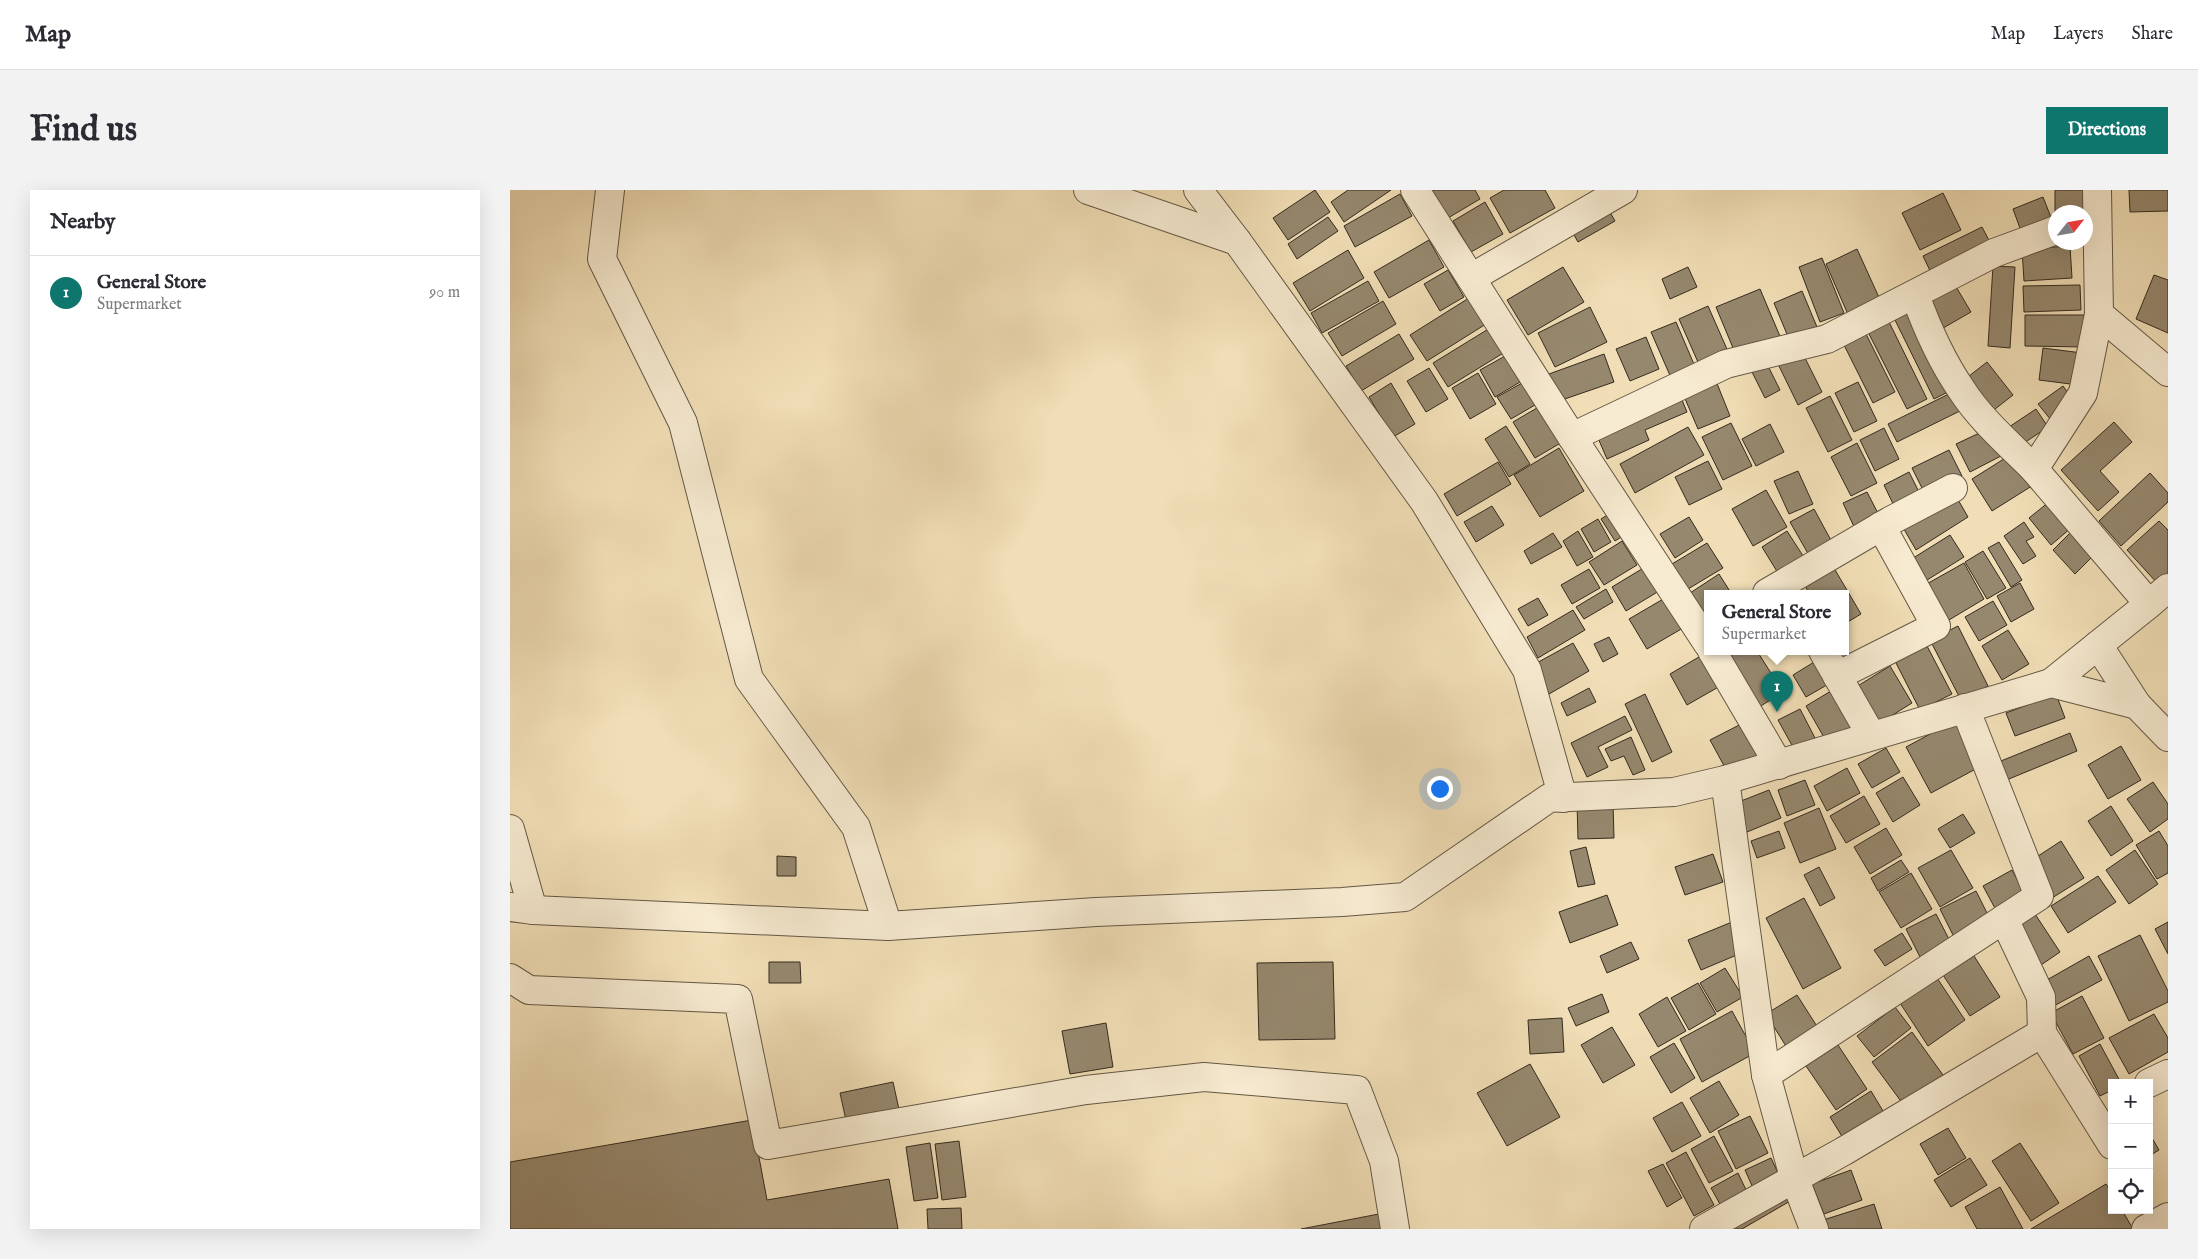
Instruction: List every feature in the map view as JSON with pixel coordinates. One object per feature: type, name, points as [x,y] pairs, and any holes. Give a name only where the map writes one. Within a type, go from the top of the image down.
[{"type":"street","points":[[610,190],[602,259],[683,423],[749,678],[856,827],[888,926]]},
{"type":"street","points":[[1088,190],[1237,240]]},
{"type":"street","points":[[1198,190],[1237,240],[1424,501],[1527,670],[1563,798]]},
{"type":"street","points":[[1415,190],[1572,437],[1704,633]]},
{"type":"street","points":[[1471,278],[1623,190]]},
{"type":"street","points":[[2034,469],[2083,393],[2099,314],[2093,223]]},
{"type":"street","points":[[1572,437],[1726,364],[1827,339],[1994,253],[2048,233]]},
{"type":"street","points":[[510,829],[522,908],[888,926],[1096,912],[1405,897],[1548,798],[1674,792],[1778,765],[1871,735],[2051,683],[2159,596],[1999,434],[1961,390],[1930,334],[1914,295]]},
{"type":"street","points":[[2099,314],[2168,372]]},
{"type":"street","points":[[1780,590],[1881,526],[1953,488]]},
{"type":"street","points":[[1837,676],[1936,626],[1881,526]]},
{"type":"street","points":[[2098,645],[2137,705],[2168,738]]},
{"type":"street","points":[[1717,655],[1778,765]]},
{"type":"street","points":[[1825,655],[1871,735]]},
{"type":"street","points":[[2051,683],[2137,705]]},
{"type":"street","points":[[1766,1075],[2039,896],[1964,708]]},
{"type":"street","points":[[1724,780],[1766,1075],[1794,1177],[1814,1229]]},
{"type":"street","points":[[2004,919],[2041,998],[2042,1033],[2102,1106],[2108,1129]]},
{"type":"street","points":[[510,978],[530,990],[738,999],[768,1145],[1086,1090],[1204,1077],[1357,1090],[1384,1161],[1395,1229]]},
{"type":"street","points":[[1704,1229],[1794,1177],[1844,1151],[2042,1033]]},
{"type":"street","points":[[2153,1081],[2168,1074]]},
{"type":"building","points":[[1315,190],[1330,212],[1288,240],[1273,218]]},
{"type":"building","points":[[1348,190],[1391,190],[1344,222],[1331,202]]},
{"type":"building","points":[[1431,190],[1475,190],[1480,199],[1448,218]]},
{"type":"building","points":[[1504,190],[1545,190],[1555,208],[1510,233],[1490,198]]},
{"type":"building","points":[[2055,190],[2091,190],[2088,205],[2055,205]]},
{"type":"building","points":[[2129,190],[2168,190],[2168,211],[2130,212]]},
{"type":"building","points":[[1943,193],[1961,230],[1920,250],[1902,213]]},
{"type":"building","points":[[1400,194],[1412,216],[1355,247],[1344,226]]},
{"type":"building","points":[[2043,197],[2048,210],[2048,221],[2021,231],[2013,209]]},
{"type":"building","points":[[1485,202],[1503,234],[1471,252],[1453,221]]},
{"type":"building","points":[[1606,205],[1615,221],[1578,242],[1569,226]]},
{"type":"building","points":[[1328,217],[1338,231],[1297,259],[1288,244]]},
{"type":"building","points":[[1982,227],[1993,248],[1933,277],[1923,256]]},
{"type":"building","points":[[1429,240],[1444,267],[1389,298],[1374,272]]},
{"type":"building","points":[[2048,247],[2048,250],[2070,250],[2072,278],[2024,281],[2022,249]]},
{"type":"building","points":[[1857,249],[1882,304],[1850,319],[1826,264]]},
{"type":"building","points":[[1348,250],[1364,278],[1310,311],[1293,283]]},
{"type":"building","points":[[1822,258],[1844,313],[1820,322],[1799,267]]},
{"type":"building","points":[[1993,266],[2015,267],[2010,348],[1988,346]]},
{"type":"building","points":[[1563,267],[1584,302],[1528,335],[1507,300]]},
{"type":"building","points":[[1688,267],[1697,287],[1670,299],[1662,279]]},
{"type":"building","points":[[1448,270],[1464,297],[1440,311],[1424,284]]},
{"type":"building","points":[[2154,275],[2168,280],[2168,333],[2136,319]]},
{"type":"building","points":[[1368,281],[1379,301],[1322,333],[1311,313]]},
{"type":"building","points":[[1955,285],[1971,312],[1938,331],[1923,304]]},
{"type":"building","points":[[2080,285],[2081,310],[2024,312],[2023,286]]},
{"type":"building","points":[[1760,289],[1782,341],[1738,360],[1716,307]]},
{"type":"building","points":[[1802,291],[1817,327],[1789,339],[1774,303]]},
{"type":"building","points":[[1469,298],[1486,324],[1427,361],[1410,335]]},
{"type":"building","points":[[1383,301],[1396,324],[1342,356],[1328,333]]},
{"type":"building","points":[[1708,306],[1730,356],[1701,369],[1679,319]]},
{"type":"building","points":[[1590,307],[1607,342],[1555,367],[1538,333]]},
{"type":"building","points":[[1912,311],[1952,390],[1934,399],[1895,320]]},
{"type":"building","points":[[2025,315],[2086,315],[2086,347],[2025,346]]},
{"type":"building","points":[[1888,320],[1927,399],[1907,409],[1867,330]]},
{"type":"building","points":[[1676,322],[1696,369],[1672,380],[1651,332]]},
{"type":"building","points":[[1490,328],[1505,352],[1448,387],[1433,363]]},
{"type":"building","points":[[1865,332],[1895,392],[1873,403],[1843,343]]},
{"type":"building","points":[[1399,334],[1414,359],[1361,391],[1346,366]]},
{"type":"building","points":[[1646,337],[1659,369],[1630,381],[1616,349]]},
{"type":"building","points":[[2043,348],[2098,355],[2094,387],[2039,380]]},
{"type":"building","points":[[1802,352],[1822,392],[1798,405],[1778,364]]},
{"type":"building","points":[[1604,354],[1614,382],[1559,401],[1549,374]]},
{"type":"building","points":[[1505,356],[1520,382],[1495,397],[1480,370]]},
{"type":"building","points":[[1987,362],[2013,395],[1990,413],[1964,380]]},
{"type":"building","points":[[1767,364],[1780,390],[1765,398],[1752,372]]},
{"type":"building","points":[[1429,368],[1448,399],[1426,412],[1407,381]]},
{"type":"building","points":[[1478,373],[1496,404],[1470,419],[1452,388]]},
{"type":"building","points":[[1716,381],[1730,416],[1698,429],[1683,394]]},
{"type":"building","points":[[1858,382],[1877,421],[1854,432],[1835,393]]},
{"type":"building","points":[[1391,383],[1415,424],[1393,437],[1369,397]]},
{"type":"building","points":[[1522,383],[1535,405],[1511,419],[1497,397]]},
{"type":"building","points":[[2063,386],[2075,403],[2051,420],[2038,404]]},
{"type":"building","points":[[1957,390],[1966,408],[1897,442],[1888,424]]},
{"type":"building","points":[[1680,395],[1687,412],[1645,430],[1649,440],[1607,459],[1595,431]]},
{"type":"building","points":[[1830,396],[1852,440],[1828,452],[1806,408]]},
{"type":"building","points":[[1542,405],[1564,441],[1535,458],[1513,422]]},
{"type":"building","points":[[2036,409],[2048,427],[2021,445],[2009,427]]},
{"type":"building","points":[[2114,422],[2132,442],[2100,471],[2119,492],[2098,511],[2061,470]]},
{"type":"building","points":[[1731,423],[1752,466],[1723,480],[1702,437]]},
{"type":"building","points":[[1770,424],[1784,452],[1756,466],[1742,439]]},
{"type":"building","points":[[1506,426],[1530,464],[1509,477],[1485,439]]},
{"type":"building","points":[[1688,427],[1704,455],[1635,493],[1620,464]]},
{"type":"building","points":[[1884,428],[1899,459],[1875,471],[1860,440]]},
{"type":"building","points":[[1988,429],[2001,456],[1970,472],[1956,444]]},
{"type":"building","points":[[1857,443],[1877,483],[1851,496],[1831,457]]},
{"type":"building","points":[[1559,448],[1584,491],[1540,517],[1514,475]]},
{"type":"building","points":[[1949,450],[1962,476],[1925,494],[1912,468]]},
{"type":"building","points":[[2015,452],[2035,484],[1992,511],[1972,479]]},
{"type":"building","points":[[1708,461],[1722,489],[1689,505],[1675,477]]},
{"type":"building","points":[[1498,462],[1511,484],[1457,516],[1444,494]]},
{"type":"building","points":[[1798,471],[1813,504],[1789,514],[1774,481]]},
{"type":"building","points":[[1909,472],[1922,498],[1896,510],[1884,485]]},
{"type":"building","points":[[2150,473],[2168,493],[2168,502],[2121,546],[2099,521]]},
{"type":"building","points":[[1766,490],[1787,527],[1753,546],[1732,509]]},
{"type":"building","points":[[1953,491],[1968,517],[1916,550],[1901,524]]},
{"type":"building","points":[[1867,492],[1881,519],[1856,531],[1843,503]]},
{"type":"building","points":[[2049,502],[2071,528],[2051,545],[2029,518]]},
{"type":"building","points":[[1492,506],[1504,525],[1476,542],[1464,522]]},
{"type":"building","points":[[1814,509],[1833,544],[1810,557],[1790,522]]},
{"type":"building","points":[[1614,511],[1628,533],[1615,541],[1601,519]]},
{"type":"building","points":[[1689,517],[1703,540],[1675,558],[1660,534]]},
{"type":"building","points":[[1598,519],[1611,542],[1594,552],[1581,529]]},
{"type":"building","points":[[2159,521],[2168,530],[2168,595],[2127,550]]},
{"type":"building","points":[[2024,522],[2034,537],[2026,541],[2036,556],[2023,564],[2004,536]]},
{"type":"building","points":[[2074,529],[2096,553],[2075,574],[2053,550]]},
{"type":"building","points":[[1578,531],[1593,557],[1577,566],[1563,541]]},
{"type":"building","points":[[1787,531],[1807,562],[1781,578],[1762,547]]},
{"type":"building","points":[[1553,533],[1562,547],[1531,564],[1524,551]]},
{"type":"building","points":[[1950,535],[1964,557],[1924,582],[1910,560]]},
{"type":"building","points":[[1622,541],[1637,565],[1604,585],[1589,562]]},
{"type":"building","points":[[1999,542],[2022,580],[2011,587],[1988,548]]},
{"type":"building","points":[[1707,543],[1723,568],[1688,589],[1672,564]]},
{"type":"building","points":[[1983,551],[2006,588],[1987,599],[1965,562]]},
{"type":"building","points":[[1831,563],[1847,590],[1807,590],[1802,580]]},
{"type":"building","points":[[1964,563],[1984,599],[1944,623],[1923,586]]},
{"type":"building","points":[[1650,564],[1664,588],[1626,611],[1612,587]]},
{"type":"building","points":[[1589,569],[1600,588],[1572,604],[1561,585]]},
{"type":"building","points":[[1719,574],[1729,590],[1704,590],[1703,619],[1687,595]]},
{"type":"building","points":[[2020,583],[2034,609],[2011,622],[1997,596]]},
{"type":"building","points":[[1606,589],[1613,602],[1584,619],[1576,607]]},
{"type":"building","points":[[1849,594],[1861,614],[1849,621]]},
{"type":"building","points":[[1538,598],[1548,615],[1528,626],[1518,609]]},
{"type":"building","points":[[1665,598],[1683,628],[1647,649],[1629,619]]},
{"type":"building","points":[[1993,601],[2007,625],[1979,641],[1965,617]]},
{"type":"building","points":[[1573,610],[1585,630],[1538,658],[1527,637]]},
{"type":"building","points":[[1958,626],[1988,686],[1961,700],[1930,640]]},
{"type":"building","points":[[2008,630],[2029,664],[2002,680],[1982,646]]},
{"type":"building","points":[[1609,637],[1618,654],[1603,662],[1594,644]]},
{"type":"building","points":[[1573,643],[1589,671],[1549,694],[1533,665]]},
{"type":"building","points":[[1926,644],[1952,694],[1920,710],[1895,661]]},
{"type":"building","points":[[1704,654],[1722,685],[1687,705],[1670,674]]},
{"type":"building","points":[[1731,655],[1760,655],[1783,692],[1756,709],[1725,659]]},
{"type":"building","points":[[1819,659],[1832,682],[1806,697],[1793,675]]},
{"type":"building","points":[[1890,666],[1912,703],[1878,724],[1856,687]]},
{"type":"building","points":[[1589,688],[1596,702],[1567,716],[1561,703]]},
{"type":"building","points":[[1836,688],[1859,728],[1829,746],[1806,706]]},
{"type":"building","points":[[1645,694],[1672,752],[1652,762],[1625,704]]},
{"type":"building","points":[[2056,694],[2065,718],[2015,736],[2006,713]]},
{"type":"building","points":[[1800,709],[1815,738],[1794,749],[1778,720]]},
{"type":"building","points":[[1625,716],[1632,730],[1598,747],[1608,767],[1587,777],[1571,743]]},
{"type":"building","points":[[1960,718],[1985,764],[1931,793],[1906,747]]},
{"type":"building","points":[[1745,722],[1762,754],[1728,773],[1710,740]]},
{"type":"building","points":[[2070,733],[2077,751],[2004,781],[1996,763]]},
{"type":"building","points":[[1631,737],[1645,770],[1633,775],[1624,756],[1611,761],[1605,749]]},
{"type":"building","points":[[2121,746],[2141,780],[2108,799],[2088,765]]},
{"type":"building","points":[[1886,748],[1900,772],[1872,788],[1858,764]]},
{"type":"building","points":[[1847,768],[1860,793],[1827,811],[1814,786]]},
{"type":"building","points":[[1903,777],[1920,805],[1893,822],[1876,793]]},
{"type":"building","points":[[1805,780],[1815,805],[1787,816],[1778,790]]},
{"type":"building","points":[[2153,782],[2168,804],[2168,819],[2150,832],[2127,799]]},
{"type":"building","points":[[1769,790],[1781,818],[1747,832],[1736,803]]},
{"type":"building","points":[[1864,796],[1880,824],[1846,843],[1830,816]]},
{"type":"building","points":[[1613,803],[1614,838],[1578,839],[1577,804]]},
{"type":"building","points":[[2111,806],[2133,841],[2111,856],[2088,821]]},
{"type":"building","points":[[1819,808],[1836,849],[1800,863],[1784,823]]},
{"type":"building","points":[[1963,814],[1975,833],[1950,848],[1938,829]]},
{"type":"building","points":[[1886,828],[1902,855],[1870,874],[1854,847]]},
{"type":"building","points":[[1779,831],[1785,848],[1757,858],[1751,841]]},
{"type":"building","points":[[2159,831],[2168,846],[2168,873],[2157,879],[2136,845]]},
{"type":"building","points":[[2061,841],[2084,878],[2052,898],[2029,862]]},
{"type":"building","points":[[1586,847],[1595,884],[1578,887],[1570,851]]},
{"type":"building","points":[[1951,850],[1973,888],[1940,907],[1918,868]]},
{"type":"building","points":[[2135,850],[2158,884],[2129,904],[2106,870]]},
{"type":"building","points":[[1713,854],[1723,882],[1685,895],[1675,867]]},
{"type":"building","points":[[777,856],[796,857],[796,876],[777,876]]},
{"type":"building","points":[[1901,860],[1909,872],[1878,891],[1871,878]]},
{"type":"building","points":[[1819,867],[1835,898],[1820,906],[1804,875]]},
{"type":"building","points":[[2012,870],[2026,896],[1997,912],[1983,886]]},
{"type":"building","points":[[1911,873],[1932,909],[1901,928],[1879,892]]},
{"type":"building","points":[[2098,876],[2116,902],[2068,933],[2051,906]]},
{"type":"building","points":[[1976,891],[1991,921],[1955,939],[1940,909]]},
{"type":"building","points":[[1607,895],[1618,925],[1570,943],[1559,912]]},
{"type":"building","points":[[1804,898],[1841,968],[1803,989],[1766,918]]},
{"type":"building","points":[[1936,914],[1952,945],[1922,961],[1906,929]]},
{"type":"building","points":[[2035,914],[2060,952],[2041,965],[2016,926]]},
{"type":"building","points":[[1732,922],[1744,952],[1701,970],[1688,940]]},
{"type":"building","points":[[2168,922],[2168,954],[2155,929]]},
{"type":"building","points":[[1902,933],[1912,949],[1885,966],[1874,950]]},
{"type":"building","points":[[2140,935],[2168,991],[2168,1002],[2129,1021],[2098,956]]},
{"type":"building","points":[[1631,942],[1639,959],[1607,973],[1600,956]]},
{"type":"building","points":[[1974,956],[2000,997],[1970,1016],[1943,975]]},
{"type":"building","points":[[2089,956],[2102,980],[2050,1008],[2038,985]]},
{"type":"building","points":[[769,962],[800,962],[801,983],[769,983]]},
{"type":"building","points":[[1333,962],[1335,1039],[1259,1040],[1257,963]]},
{"type":"building","points":[[1725,968],[1743,997],[1717,1012],[1700,983]]},
{"type":"building","points":[[1937,978],[1965,1020],[1928,1046],[1900,1003]]},
{"type":"building","points":[[1698,983],[1716,1014],[1689,1030],[1671,998]]},
{"type":"building","points":[[1602,994],[1609,1012],[1576,1026],[1568,1008]]},
{"type":"building","points":[[1797,995],[1820,1031],[1789,1051],[1766,1014]]},
{"type":"building","points":[[2082,996],[2104,1038],[2073,1054],[2051,1013]]},
{"type":"building","points":[[1667,997],[1686,1031],[1658,1047],[1639,1014]]},
{"type":"building","points":[[1895,1007],[1911,1028],[1874,1057],[1857,1036]]},
{"type":"building","points":[[1732,1011],[1755,1053],[1702,1082],[1680,1039]]},
{"type":"building","points":[[2154,1014],[2168,1038],[2168,1052],[2129,1074],[2109,1038]]},
{"type":"building","points":[[1562,1018],[1564,1052],[1530,1054],[1528,1020]]},
{"type":"building","points":[[1106,1023],[1113,1067],[1070,1074],[1062,1031]]},
{"type":"building","points":[[1612,1027],[1635,1065],[1603,1083],[1581,1045]]},
{"type":"building","points":[[1912,1032],[1943,1075],[1903,1104],[1872,1062]]},
{"type":"building","points":[[1674,1043],[1695,1078],[1671,1093],[1650,1057]]},
{"type":"building","points":[[2100,1044],[2119,1079],[2108,1079],[2108,1092],[2100,1096],[2079,1056]]},
{"type":"building","points":[[1838,1045],[1867,1089],[1836,1110],[1806,1066]]},
{"type":"building","points":[[1530,1064],[1560,1117],[1507,1146],[1477,1093]]},
{"type":"building","points":[[1719,1081],[1739,1115],[1710,1133],[1690,1098]]},
{"type":"building","points":[[893,1082],[900,1114],[847,1125],[840,1093]]},
{"type":"building","points":[[1871,1091],[1889,1121],[1848,1146],[1830,1117]]},
{"type":"building","points":[[1682,1102],[1701,1136],[1672,1152],[1653,1118]]},
{"type":"building","points":[[1750,1116],[1768,1153],[1736,1169],[1718,1131]]},
{"type":"building","points":[[752,1120],[767,1200],[889,1179],[898,1229],[510,1229],[510,1162]]},
{"type":"building","points":[[1948,1128],[1966,1158],[1938,1175],[1920,1144]]},
{"type":"building","points":[[1714,1136],[1733,1171],[1709,1183],[1691,1149]]},
{"type":"building","points":[[2153,1140],[2159,1150],[2153,1154]]},
{"type":"building","points":[[959,1141],[966,1197],[942,1200],[935,1144]]},
{"type":"building","points":[[930,1143],[938,1198],[914,1201],[906,1147]]},
{"type":"building","points":[[2020,1143],[2059,1203],[2031,1221],[1992,1161]]},
{"type":"building","points":[[1686,1152],[1714,1205],[1694,1216],[1666,1163]]},
{"type":"building","points":[[1771,1158],[1779,1175],[1753,1188],[1745,1170]]},
{"type":"building","points":[[1970,1158],[1987,1185],[1951,1207],[1934,1180]]},
{"type":"building","points":[[1663,1164],[1682,1198],[1667,1207],[1648,1171]]},
{"type":"building","points":[[1851,1170],[1862,1200],[1824,1214],[1812,1184]]},
{"type":"building","points":[[1738,1173],[1747,1192],[1721,1206],[1711,1188]]},
{"type":"building","points":[[2106,1184],[2108,1187],[2108,1214],[2124,1214],[2133,1229],[2031,1229]]},
{"type":"building","points":[[1784,1186],[1792,1200],[1742,1229],[1726,1229]]},
{"type":"building","points":[[2000,1187],[2023,1229],[1977,1229],[1965,1207]]},
{"type":"building","points":[[1874,1204],[1882,1229],[1826,1229],[1823,1220]]},
{"type":"building","points":[[961,1208],[962,1229],[928,1229],[927,1209]]},
{"type":"building","points":[[1384,1213],[1387,1229],[1301,1229]]},
{"type":"place","name":"General Store","points":[[1777,712]]}]
